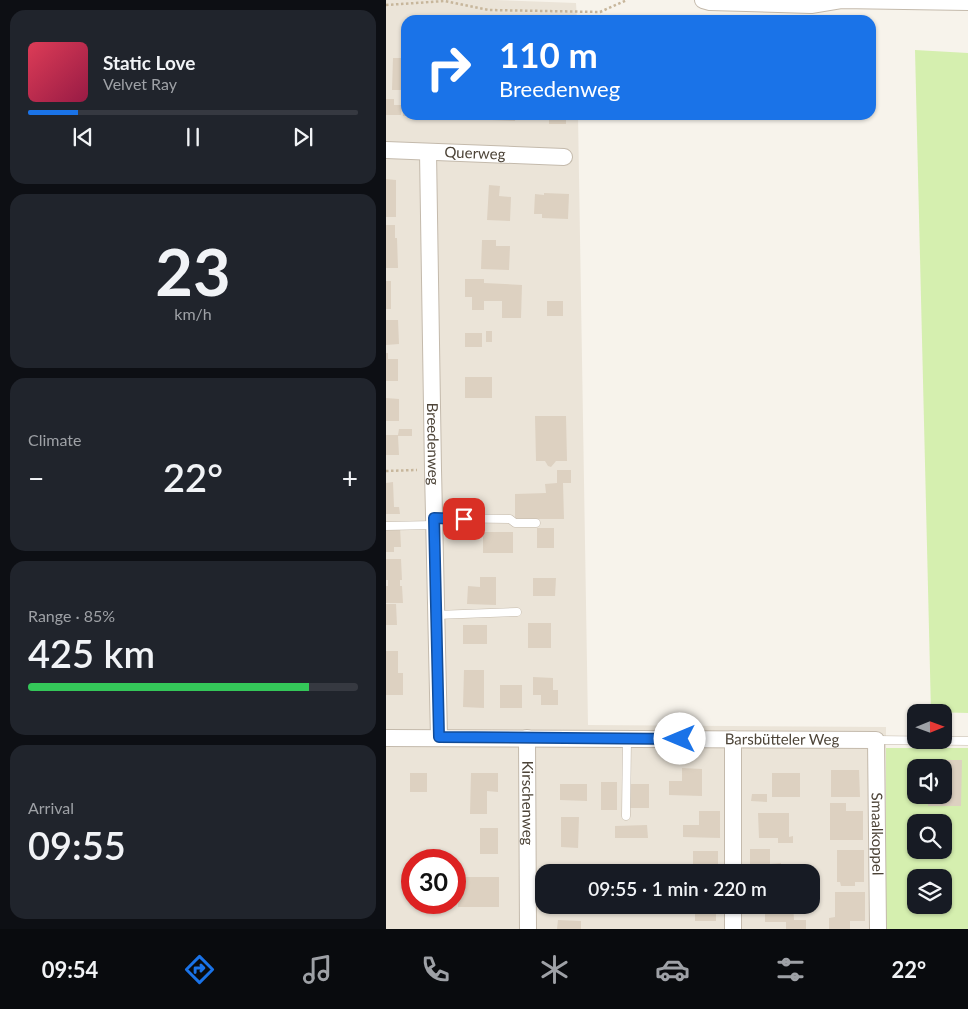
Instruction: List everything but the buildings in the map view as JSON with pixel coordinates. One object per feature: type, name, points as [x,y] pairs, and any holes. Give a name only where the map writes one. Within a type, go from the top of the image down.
[{"type":"street","points":[[703,0],[710,2],[811,5],[841,0],[968,2]]},
{"type":"street","name":"Querweg","points":[[386,150],[564,157]]},
{"type":"street","name":"Breedenweg","points":[[428,152],[439,737]]},
{"type":"street","name":"Barsbütteler Weg","points":[[386,738],[876,740]]},
{"type":"street","name":"Kirschenweg","points":[[527,738],[528,929]]},
{"type":"street","points":[[733,739],[733,864]]},
{"type":"street","name":"Smaalkoppel","points":[[876,740],[878,929]]},
{"type":"street","points":[[733,914],[733,929]]},
{"type":"lane","points":[[386,526],[434,521],[510,520],[515,523],[536,524]]},
{"type":"lane","points":[[436,615],[517,612]]},
{"type":"lane","points":[[626,816],[627,738]]},
{"type":"lane","name":"Barsbütteler Weg","points":[[876,740],[968,741]]},
{"type":"path","points":[[386,5],[445,1],[489,10],[600,12],[627,0]]},
{"type":"path","points":[[386,471],[433,470]]},
{"type":"shaded area","points":[[386,0],[494,0],[576,3],[577,15],[401,15],[401,120],[578,120],[588,725],[886,727],[886,929],[386,929]]},
{"type":"green space","points":[[915,50],[968,53],[968,713],[952,713],[952,704],[931,704]]},
{"type":"green space","points":[[886,748],[968,748],[968,929],[886,929]]},
{"type":"route","points":[[464,519],[434,518],[439,737],[680,739]]}]
